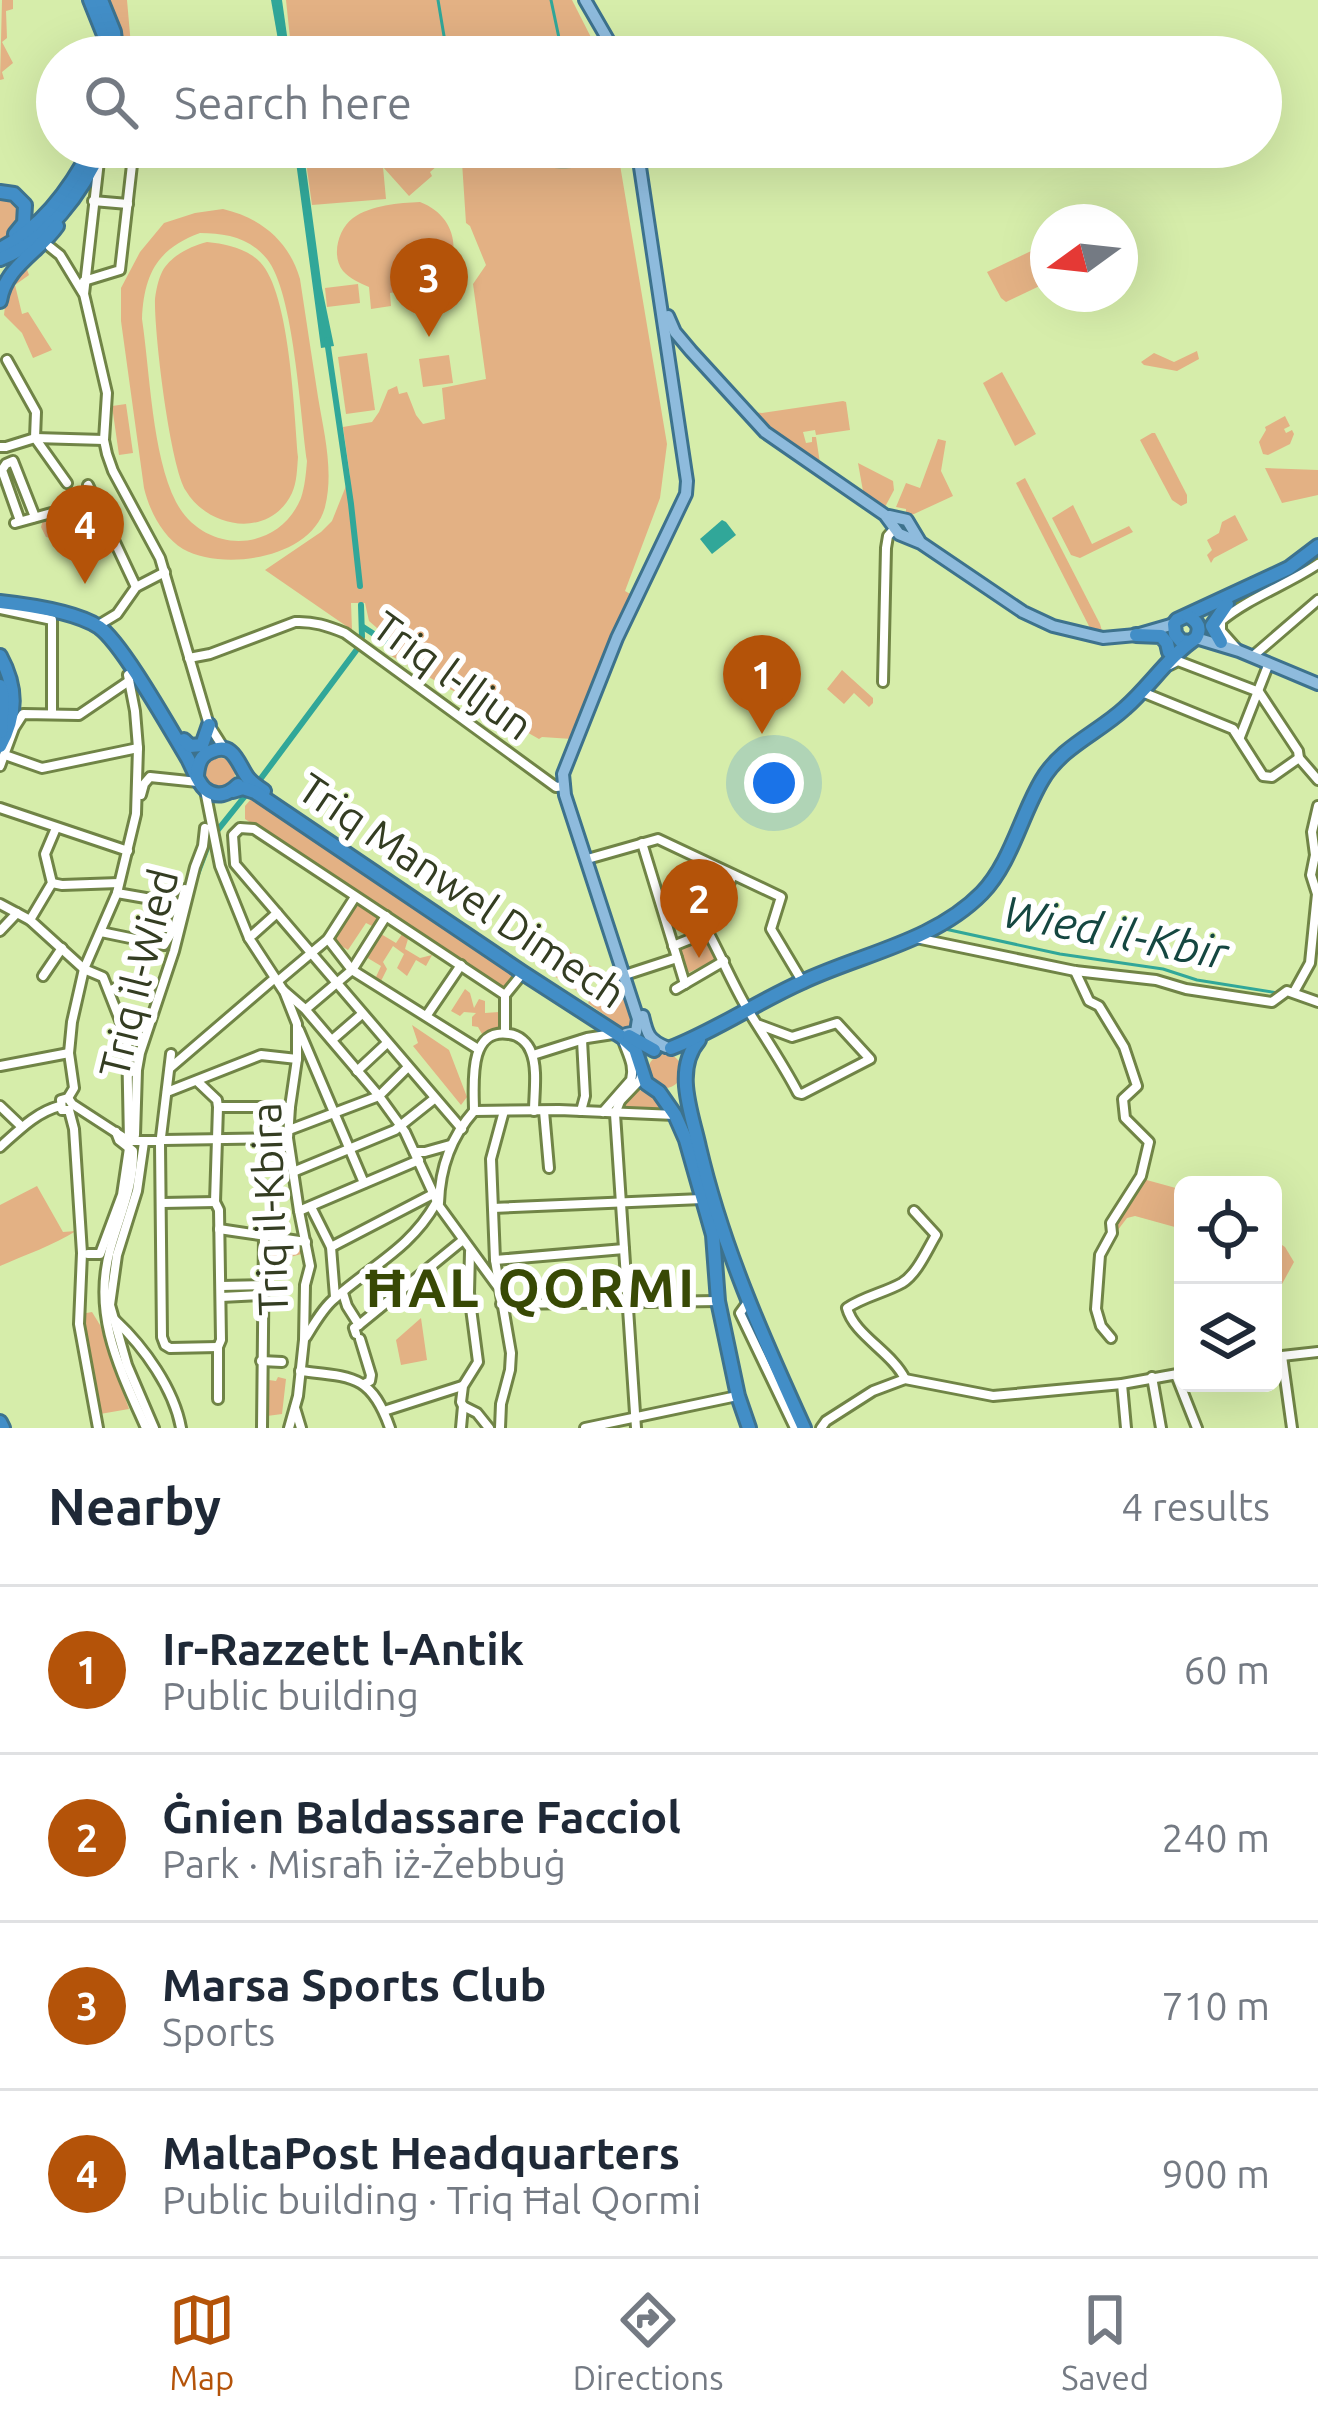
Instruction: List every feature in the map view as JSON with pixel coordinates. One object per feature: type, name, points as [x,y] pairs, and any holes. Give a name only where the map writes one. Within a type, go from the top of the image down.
[{"type":"highway","points":[[90,0],[104,36]]},
{"type":"highway","points":[[100,0],[115,36]]},
{"type":"highway","points":[[0,248],[47,214],[81,168]]},
{"type":"highway","points":[[0,301],[11,272],[54,232],[89,168]]},
{"type":"highway","points":[[0,192],[21,199],[26,211],[19,230],[0,248]]},
{"type":"highway","points":[[0,260],[22,251],[76,194]]},
{"type":"highway","points":[[749,1428],[718,1298],[713,1235],[704,1199],[675,1114],[642,1069],[645,1058],[704,1035],[802,981],[914,937],[963,909],[986,889],[1048,770],[1144,693],[1187,631],[1318,555]]},
{"type":"highway","points":[[1158,670],[1174,657],[1187,631],[1318,555]]},
{"type":"highway","points":[[0,601],[102,622],[112,628],[193,752],[236,756],[241,781],[218,795],[201,782],[111,639],[98,626],[0,601]]},
{"type":"highway","points":[[1221,642],[1212,626],[1227,604]]},
{"type":"highway","points":[[1142,633],[1161,636],[1174,657]]},
{"type":"highway","points":[[0,656],[15,698],[2,746]]},
{"type":"highway","points":[[0,686],[2,746]]},
{"type":"highway","points":[[184,740],[190,746],[202,745],[211,729]]},
{"type":"highway","points":[[201,782],[197,768],[213,752]]},
{"type":"highway","name":"Triq Manwel Dimech","points":[[242,768],[272,796],[614,1033],[635,1049],[642,1069]]},
{"type":"highway","name":"Triq Manwel Dimech","points":[[229,792],[243,788],[255,792],[614,1033],[664,1048]]},
{"type":"highway","points":[[704,1035],[692,1048],[686,1079],[713,1207],[800,1428]]},
{"type":"highway","points":[[664,1048],[677,1051],[686,1063]]},
{"type":"highway","points":[[655,1090],[675,1091],[686,1079]]},
{"type":"highway","points":[[717,1271],[725,1280],[736,1272]]},
{"type":"highway","points":[[718,1298],[729,1286],[747,1300]]},
{"type":"main road","points":[[586,0],[606,36]]},
{"type":"main road","points":[[614,1033],[636,1032],[638,1018],[564,780],[617,638],[686,494],[672,378],[673,341],[640,168]]},
{"type":"main road","points":[[673,341],[695,355],[765,432],[1036,619],[1089,636],[1187,631],[1239,651]]},
{"type":"main road","points":[[675,394],[675,355],[695,355]]},
{"type":"main road","points":[[1187,631],[1318,684]]},
{"type":"main road","points":[[564,780],[647,1035],[664,1048]]},
{"type":"street","points":[[97,168],[84,294],[107,393],[104,440],[112,471],[165,572],[211,729],[213,752]]},
{"type":"street","points":[[84,281],[120,269],[132,168]]},
{"type":"street","points":[[94,201],[128,204]]},
{"type":"street","points":[[50,247],[84,294]]},
{"type":"street","points":[[8,360],[36,412],[35,437],[67,483]]},
{"type":"street","points":[[0,447],[35,437],[104,440]]},
{"type":"street","points":[[34,518],[14,461],[6,464],[2,470],[17,520],[34,518],[55,512],[99,508]]},
{"type":"street","points":[[88,485],[136,587]]},
{"type":"street","points":[[883,682],[886,548],[898,526]]},
{"type":"street","points":[[1239,651],[1221,631],[1221,621],[1238,606],[1278,588],[1318,555]]},
{"type":"street","points":[[102,622],[117,614],[136,587],[165,572]]},
{"type":"street","points":[[1252,656],[1318,599]]},
{"type":"street","points":[[0,601],[52,620],[52,712]]},
{"type":"street","name":"Triq l-Iljun","points":[[189,658],[295,622],[330,627],[345,633],[542,776],[564,780]]},
{"type":"street","points":[[1299,758],[1271,777],[1263,776],[1233,729],[1144,693],[1174,657],[1259,692],[1318,780]]},
{"type":"street","points":[[1239,739],[1269,663]]},
{"type":"street","points":[[0,766],[2,746],[23,714],[79,715],[131,676],[139,748],[136,814]]},
{"type":"street","points":[[2,746],[42,768],[139,748]]},
{"type":"street","points":[[98,1428],[81,1342],[82,1253],[74,1129],[67,1105],[74,1088],[69,1053],[85,969],[118,888],[144,784],[150,777],[201,782],[228,890],[249,938],[279,983],[379,1096],[418,1152],[437,1204],[497,1287]]},
{"type":"street","name":"Triq il-Wied","points":[[150,1428],[108,1335],[102,1299],[109,1252],[134,1174],[140,1053],[216,803],[229,792]]},
{"type":"street","points":[[914,937],[1075,971],[1156,980],[1271,1002],[1291,992],[1310,964],[1317,894],[1311,875],[1312,832],[1318,806]]},
{"type":"street","points":[[0,808],[128,851]]},
{"type":"street","points":[[30,920],[52,883],[45,854],[56,828]]},
{"type":"street","points":[[462,1130],[236,864],[232,835],[240,828],[254,829],[506,995]]},
{"type":"street","points":[[591,858],[658,839],[781,897],[771,929],[802,981]]},
{"type":"street","points":[[642,843],[681,986],[724,961]]},
{"type":"street","points":[[673,946],[708,932],[733,874]]},
{"type":"street","points":[[52,883],[118,888],[180,904]]},
{"type":"street","points":[[101,932],[164,945],[175,927],[186,885]]},
{"type":"street","points":[[170,1068],[330,941],[356,897]]},
{"type":"street","points":[[0,904],[30,920],[85,969],[103,976],[128,1038],[134,1141]]},
{"type":"street","points":[[0,931],[17,913]]},
{"type":"street","points":[[249,938],[277,913]]},
{"type":"street","points":[[305,1009],[355,966],[386,916]]},
{"type":"street","points":[[708,932],[748,1010],[798,1093],[870,1059],[837,1023],[792,1037],[757,1024]]},
{"type":"street","points":[[330,941],[355,966],[478,1048]]},
{"type":"street","points":[[43,976],[62,948]]},
{"type":"street","points":[[628,974],[677,958]]},
{"type":"street","points":[[428,1015],[461,965]]},
{"type":"street","points":[[1075,971],[1089,1001],[1100,1006],[1124,1047],[1137,1086],[1123,1099],[1125,1118],[1149,1142],[1141,1176],[1111,1223],[1112,1233],[1100,1255],[1096,1309],[1101,1326],[1112,1338]]},
{"type":"street","points":[[505,1033],[506,995],[523,974]]},
{"type":"street","points":[[109,992],[129,982],[149,986]]},
{"type":"street","name":"Triq il-Kbira","points":[[279,983],[297,1024],[288,1134],[310,1266],[305,1285],[308,1325],[289,1428]]},
{"type":"street","points":[[1291,992],[1318,1002]]},
{"type":"street","points":[[332,1040],[362,1014]]},
{"type":"street","points":[[297,1024],[364,1183]]},
{"type":"street","points":[[308,1325],[418,1232],[437,1204],[451,1144],[474,1111],[475,1061],[486,1040],[505,1033],[518,1036],[533,1055],[549,1168]]},
{"type":"street","points":[[533,1055],[614,1033],[630,1055],[633,1074],[603,1112]]},
{"type":"street","points":[[581,1111],[585,1096],[582,1040]]},
{"type":"street","points":[[357,1070],[387,1043]]},
{"type":"street","points":[[0,1066],[69,1053]]},
{"type":"street","points":[[171,1054],[160,1141],[162,1337],[170,1348],[218,1347]]},
{"type":"street","points":[[167,1092],[261,1055],[297,1059]]},
{"type":"street","points":[[0,1147],[49,1108],[67,1105],[134,1141],[288,1134],[379,1096],[407,1068]]},
{"type":"street","points":[[603,1112],[630,1092],[642,1069]]},
{"type":"street","points":[[197,1081],[217,1100],[218,1107],[218,1399]]},
{"type":"street","points":[[630,1092],[655,1090]]},
{"type":"street","points":[[293,1172],[403,1130],[434,1099]]},
{"type":"street","points":[[620,1101],[614,1114],[635,1423]]},
{"type":"street","points":[[0,1106],[22,1127]]},
{"type":"street","points":[[218,1107],[290,1107]]},
{"type":"street","points":[[474,1111],[675,1114]]},
{"type":"street","points":[[500,1428],[511,1353],[497,1287],[491,1160],[504,1111]]},
{"type":"street","name":"Triq il-Wied","points":[[88,1254],[100,1254],[122,1195],[134,1141]]},
{"type":"street","name":"Triq il-Wied","points":[[134,1141],[137,1191],[116,1255],[110,1305],[124,1336],[127,1365],[150,1428]]},
{"type":"street","points":[[298,1211],[364,1183],[418,1152],[451,1144]]},
{"type":"street","points":[[427,1180],[440,1185]]},
{"type":"street","points":[[493,1208],[704,1199]]},
{"type":"street","points":[[163,1203],[215,1202]]},
{"type":"street","points":[[331,1247],[437,1204]]},
{"type":"street","points":[[311,1207],[331,1247],[339,1295],[358,1332],[370,1375],[364,1384]]},
{"type":"street","points":[[905,1379],[897,1363],[850,1318],[848,1308],[906,1281],[926,1253],[936,1235],[914,1211]]},
{"type":"street","points":[[219,1228],[306,1242]]},
{"type":"street","points":[[262,1428],[263,1236]]},
{"type":"street","points":[[358,1332],[463,1240]]},
{"type":"street","points":[[495,1260],[624,1249]]},
{"type":"street","points":[[461,1428],[463,1386],[478,1362],[470,1308],[470,1252]]},
{"type":"street","points":[[220,1286],[263,1290]]},
{"type":"street","points":[[220,1297],[263,1290]]},
{"type":"street","points":[[501,1304],[718,1298]]},
{"type":"street","points":[[747,1300],[740,1313],[800,1428]]},
{"type":"street","points":[[124,1336],[176,1404],[181,1428]]},
{"type":"street","points":[[1282,1356],[1318,1352]]},
{"type":"street","points":[[261,1361],[281,1362]]},
{"type":"street","points":[[300,1371],[364,1384],[373,1391],[390,1428]]},
{"type":"street","points":[[794,1406],[808,1420],[823,1424],[873,1391],[905,1379],[993,1396],[1174,1374]]},
{"type":"street","points":[[1152,1376],[1161,1428]]},
{"type":"street","points":[[1282,1380],[1292,1428]]},
{"type":"street","points":[[1123,1384],[1126,1428]]},
{"type":"street","points":[[384,1411],[463,1386]]},
{"type":"street","points":[[1186,1392],[1197,1428]]},
{"type":"street","points":[[585,1428],[635,1423],[738,1396]]},
{"type":"street","points":[[463,1406],[489,1428]]},
{"type":"street","points":[[295,1408],[301,1428]]},
{"type":"shaded area","points":[[2,0],[13,0],[13,9],[6,11],[7,38],[2,42],[13,63],[0,80]]},
{"type":"shaded area","points":[[109,0],[127,0],[130,36],[121,36]]},
{"type":"shaded area","points":[[286,0],[572,0],[590,36],[290,36]]},
{"type":"shaded area","points":[[307,168],[383,168],[386,199],[312,205]]},
{"type":"shaded area","points":[[384,168],[435,168],[432,176],[409,196]]},
{"type":"shaded area","points":[[462,168],[621,168],[667,444],[660,498],[625,591],[632,595],[572,739],[539,739],[386,653],[393,642],[369,621],[365,603],[351,603],[352,630],[265,570],[332,521],[350,476],[343,427],[372,422],[388,390],[397,386],[399,394],[407,392],[423,424],[445,419],[442,388],[486,379],[473,284],[486,265],[466,223]]},
{"type":"shaded area","points":[[0,197],[18,200],[22,220],[0,245]]},
{"type":"shaded area","points":[[420,202],[442,217],[453,238],[446,274],[438,285],[390,293],[391,306],[371,309],[369,287],[339,265],[340,236],[353,218],[368,210]]},
{"type":"shaded area","points":[[223,209],[250,218],[281,243],[300,279],[327,452],[328,493],[317,524],[303,538],[264,556],[221,559],[183,549],[158,522],[144,488],[121,321],[121,288],[140,252],[164,223]],"holes":[[[210,233],[253,246],[276,276],[290,325],[307,461],[301,498],[290,516],[276,530],[240,541],[204,532],[176,502],[157,437],[142,319],[150,276],[163,255],[185,239]]]},
{"type":"shaded area","points":[[207,242],[235,248],[260,262],[278,299],[289,354],[296,480],[282,508],[255,523],[224,520],[196,504],[180,477],[169,428],[157,339],[157,289],[170,261]]},
{"type":"shaded area","points":[[1030,252],[1030,291],[1006,302],[987,272]]},
{"type":"shaded area","points":[[25,264],[29,275],[15,285],[22,314],[28,312],[52,350],[33,358],[2,305]]},
{"type":"shaded area","points":[[358,284],[360,303],[327,307],[325,288]]},
{"type":"shaded area","points":[[1197,351],[1199,359],[1177,371],[1141,362],[1154,353],[1174,362]]},
{"type":"shaded area","points":[[367,353],[375,410],[346,414],[338,357]]},
{"type":"shaded area","points":[[449,355],[453,383],[423,387],[419,359]]},
{"type":"shaded area","points":[[1002,372],[1036,434],[1015,446],[983,383]]},
{"type":"shaded area","points":[[843,401],[850,430],[803,432],[806,443],[816,437],[820,463],[754,412],[762,413]]},
{"type":"shaded area","points":[[126,404],[133,453],[119,455],[112,406]]},
{"type":"shaded area","points":[[1285,416],[1290,426],[1284,429],[1286,433],[1292,430],[1294,434],[1290,444],[1263,454],[1259,442],[1265,427]]},
{"type":"shaded area","points":[[1152,433],[1187,495],[1187,503],[1181,506],[1172,500],[1140,440]]},
{"type":"shaded area","points":[[938,439],[946,441],[941,471],[953,496],[906,515],[906,509],[896,507],[906,483],[920,488]]},
{"type":"shaded area","points":[[858,463],[893,481],[894,490],[885,507],[863,491]]},
{"type":"shaded area","points":[[1265,468],[1318,470],[1318,495],[1282,503]]},
{"type":"shaded area","points":[[1025,478],[1102,631],[1091,630],[1016,483]]},
{"type":"shaded area","points":[[1073,505],[1092,544],[1129,526],[1133,532],[1080,558],[1071,555],[1052,518]]},
{"type":"shaded area","points":[[85,514],[89,531],[98,541],[46,537],[41,527],[43,520]]},
{"type":"shaded area","points":[[1235,515],[1248,540],[1211,563],[1207,540]]},
{"type":"shaded area","points":[[842,670],[873,698],[869,707],[854,693],[844,704],[827,689]]},
{"type":"shaded area","points":[[220,758],[231,762],[235,773],[231,784],[220,788],[209,784],[205,773],[209,762]]},
{"type":"shaded area","points":[[251,799],[516,972],[505,989],[245,819],[245,806]]},
{"type":"shaded area","points":[[358,904],[379,919],[374,927],[366,923],[348,950],[332,940]]},
{"type":"shaded area","points":[[381,934],[396,943],[402,934],[408,939],[405,949],[420,958],[432,955],[426,966],[416,960],[407,976],[397,968],[404,954],[393,946],[383,962],[387,969],[381,981],[376,977],[381,966],[366,957]]},
{"type":"shaded area","points":[[706,940],[717,959],[686,974],[679,950]]},
{"type":"shaded area","points":[[564,948],[594,968],[579,992],[548,972]]},
{"type":"shaded area","points":[[607,975],[620,979],[634,1028],[627,1031],[588,1003]]},
{"type":"shaded area","points":[[465,989],[474,1008],[479,999],[485,1001],[485,1013],[499,1012],[499,1028],[482,1034],[472,1026],[476,1013],[460,1016],[451,1011]]},
{"type":"shaded area","points":[[412,1025],[449,1050],[467,1097],[461,1105],[413,1046],[418,1043]]},
{"type":"shaded area","points":[[665,1054],[677,1059],[682,1071],[677,1083],[665,1088],[653,1083],[648,1071],[653,1059]]},
{"type":"shaded area","points":[[639,1090],[657,1096],[667,1110],[617,1110]]},
{"type":"shaded area","points":[[1143,1179],[1174,1188],[1174,1227],[1135,1216],[1127,1218],[1114,1235],[1112,1222]]},
{"type":"shaded area","points":[[37,1186],[63,1232],[76,1231],[0,1266],[0,1205]]},
{"type":"shaded area","points":[[266,1241],[304,1247],[305,1253],[283,1259],[280,1270],[270,1266]]},
{"type":"shaded area","points":[[1282,1245],[1294,1262],[1282,1284]]},
{"type":"shaded area","points":[[92,1312],[129,1409],[100,1414],[81,1314]]},
{"type":"shaded area","points":[[421,1318],[427,1360],[401,1365],[396,1340]]},
{"type":"shaded area","points":[[266,1375],[269,1380],[286,1379],[282,1414],[267,1416]]},
{"type":"water","points":[[271,0],[282,0],[287,36],[277,36]]},
{"type":"water","points":[[297,168],[306,168],[334,346],[321,348]]},
{"type":"water","points":[[722,520],[736,535],[712,554],[700,539]]},
{"type":"waterway","points":[[438,0],[444,36]]},
{"type":"waterway","points":[[551,0],[559,36]]},
{"type":"waterway","points":[[327,340],[360,586]]},
{"type":"waterway","points":[[361,605],[362,637]]},
{"type":"waterway","points":[[363,627],[391,645]]},
{"type":"waterway","points":[[259,781],[358,648]]},
{"type":"waterway","points":[[217,831],[245,796]]},
{"type":"waterway","points":[[196,877],[210,840]]},
{"type":"waterway","name":"Wied il-Kbir","points":[[945,929],[1278,993]]},
{"type":"place","name":"Marsa Sports Club","points":[[429,337]]},
{"type":"place","name":"MaltaPost Headquarters","points":[[85,584]]},
{"type":"place","name":"Ir-Razzett l-Antik","points":[[762,734]]},
{"type":"place","name":"Ġnien Baldassare Facciol","points":[[699,958]]},
{"type":"district","name":"ĦAL QORMI","points":[[531,1287]]}]
